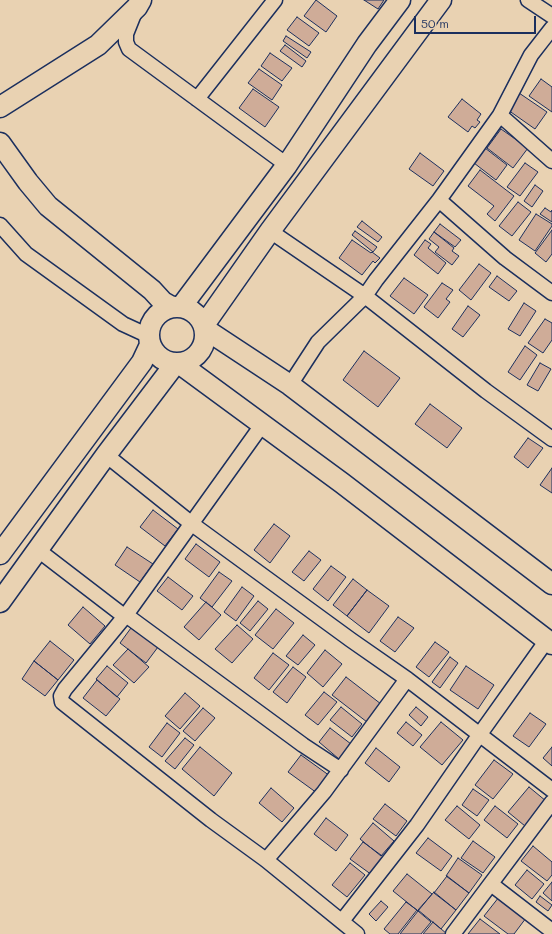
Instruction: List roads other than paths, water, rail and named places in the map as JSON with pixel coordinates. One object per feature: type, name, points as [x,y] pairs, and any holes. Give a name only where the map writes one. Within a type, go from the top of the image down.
[{"type":"main road","points":[[0,554],[142,362],[151,333],[167,309],[178,307],[287,165],[368,44],[400,0]]},
{"type":"main road","points":[[205,327],[270,231],[442,0]]},
{"type":"main road","points":[[0,107],[98,45],[139,3]]},
{"type":"main road","points":[[0,143],[28,182],[48,206],[152,290],[164,302],[170,306],[188,309],[200,318],[205,327],[206,337],[204,345],[195,358],[188,362],[177,364],[167,362],[154,352],[151,333],[152,290]]},
{"type":"main road","points":[[205,327],[290,384],[552,584]]},
{"type":"main road","points":[[177,364],[342,483],[550,642]]},
{"type":"main road","points":[[0,602],[106,455],[177,364]]},
{"type":"street","points":[[197,99],[275,0]]},
{"type":"street","points":[[528,0],[552,16]]},
{"type":"street","points":[[139,3],[126,34],[126,42],[129,49],[287,165]]},
{"type":"street","points":[[290,384],[318,342],[365,296],[439,200],[500,115],[531,55],[552,28]]},
{"type":"street","points":[[500,115],[552,160]]},
{"type":"street","points":[[439,200],[505,258],[552,293]]},
{"type":"street","points":[[0,225],[26,254],[123,324],[151,333]]},
{"type":"street","points":[[270,231],[365,296],[486,391],[552,439]]},
{"type":"street","points":[[262,425],[125,615],[65,689],[61,696],[62,702],[211,820],[266,860],[358,934]]},
{"type":"street","points":[[106,455],[192,524],[407,679],[552,790]]},
{"type":"street","points":[[38,550],[303,745],[341,770]]},
{"type":"street","points":[[342,921],[417,825],[480,734],[550,642]]},
{"type":"street","points":[[266,860],[324,792],[407,679]]},
{"type":"street","points":[[454,934],[552,802]]},
{"type":"street","points":[[491,884],[552,931]]}]
